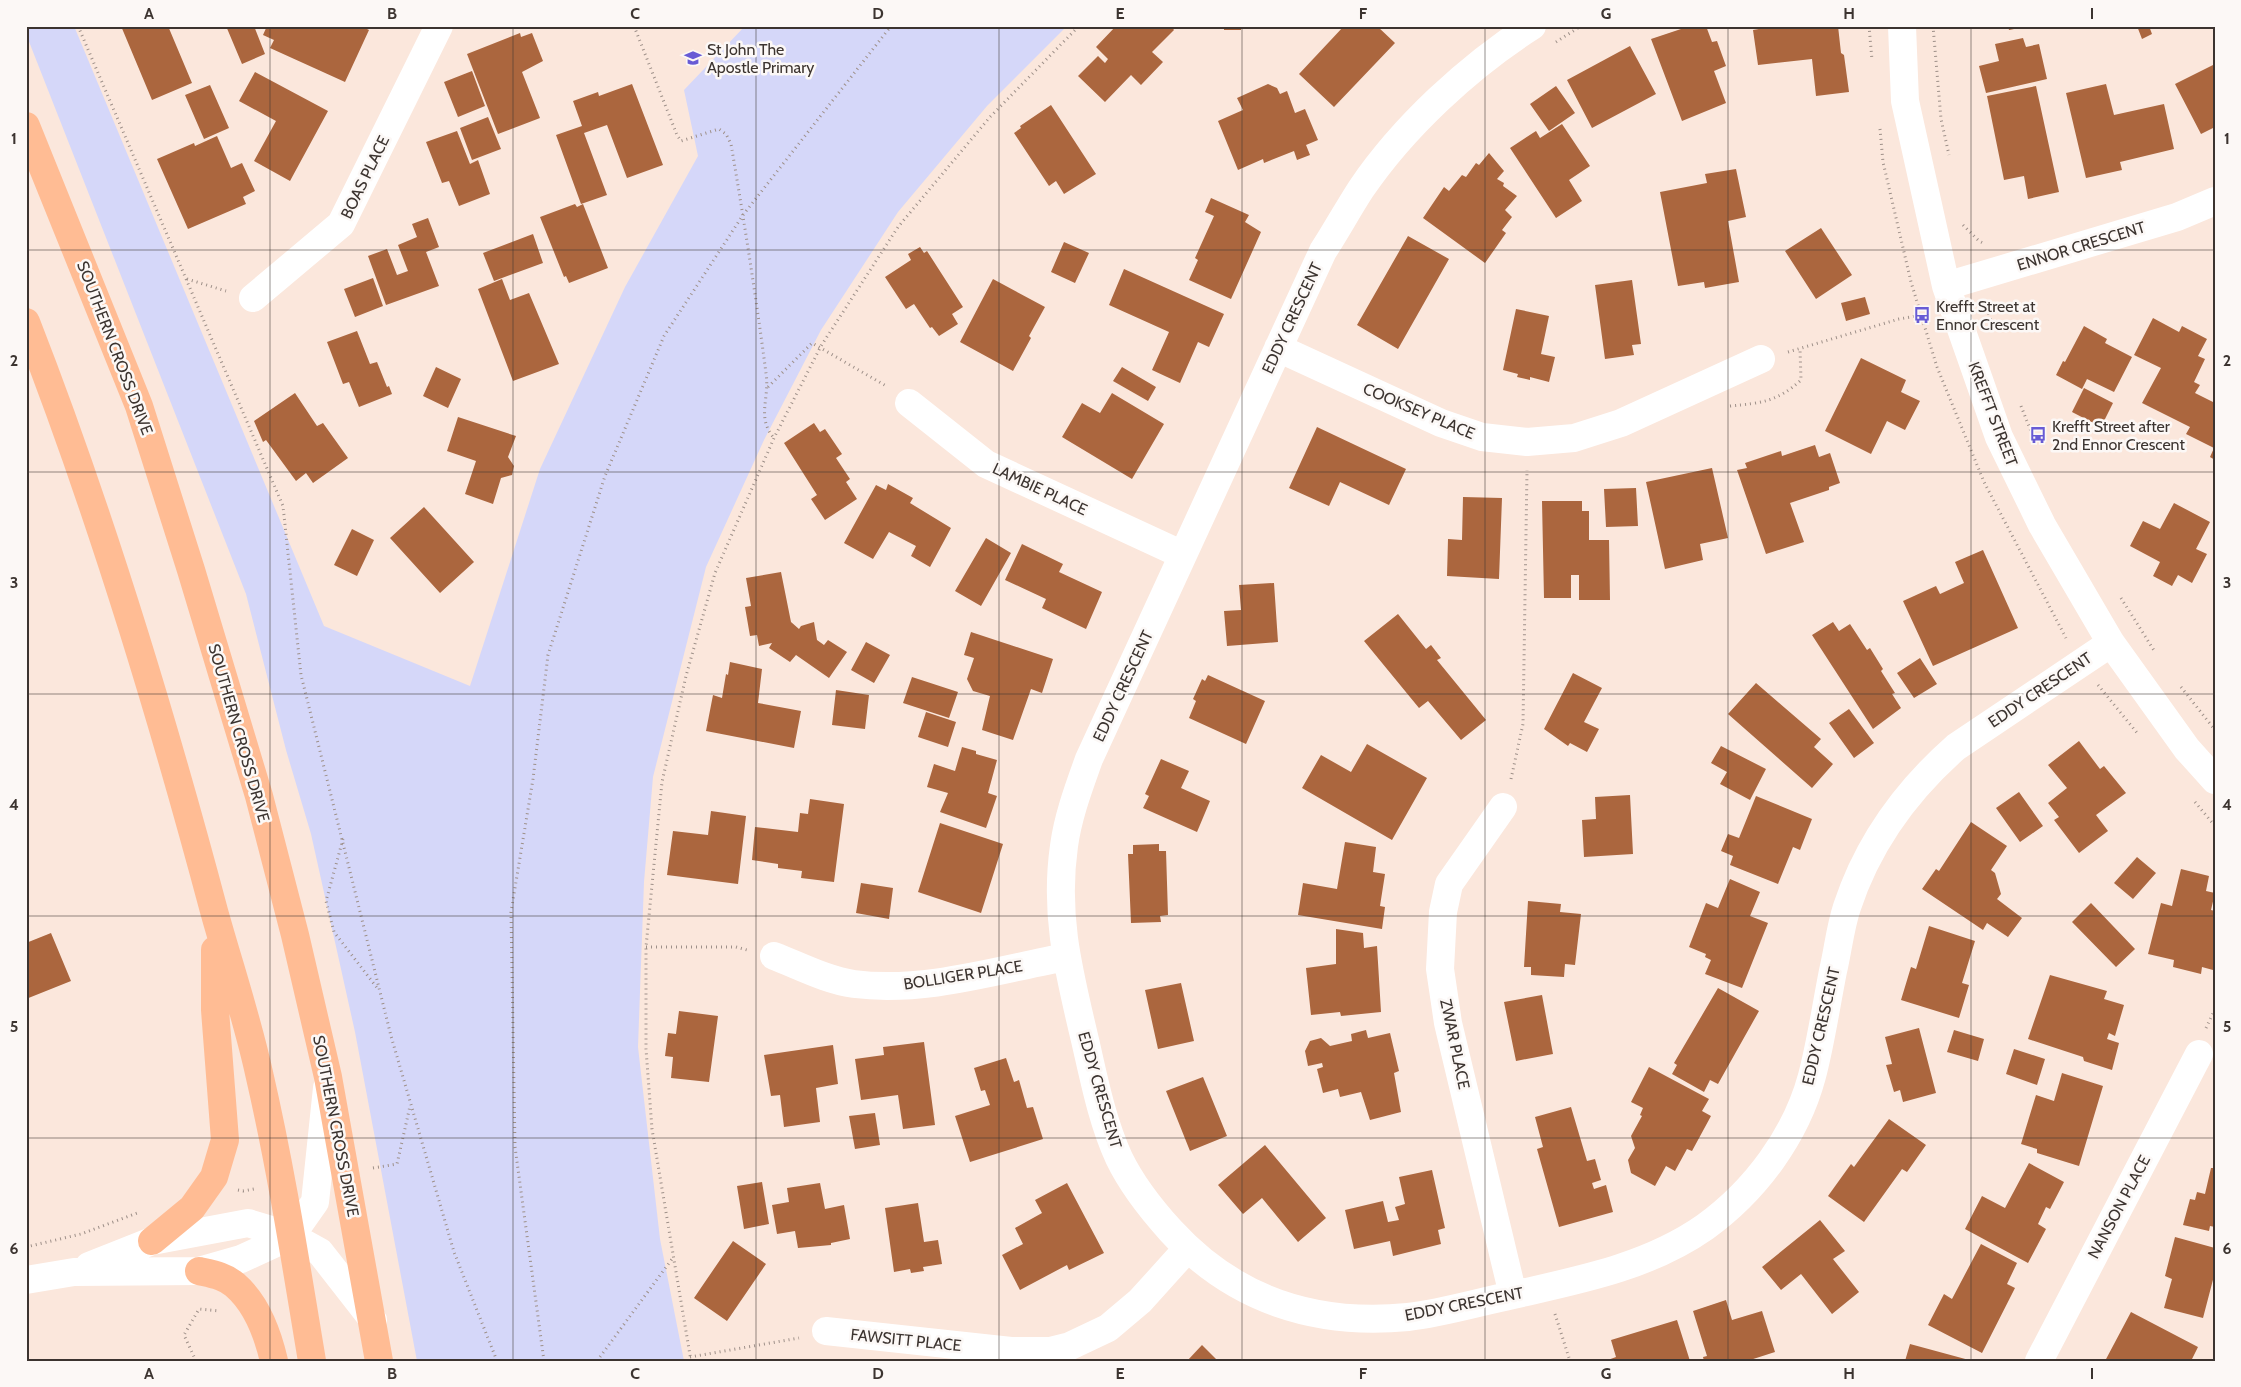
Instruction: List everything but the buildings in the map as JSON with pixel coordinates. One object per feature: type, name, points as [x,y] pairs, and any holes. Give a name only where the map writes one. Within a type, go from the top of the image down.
[{"type":"main road","name":"SOUTHERN CROSS DRIVE","points":[[26,126],[139,406],[183,542],[259,796],[295,935],[328,1077],[379,1361]]},
{"type":"main road","points":[[26,322],[64,418],[182,790],[259,1072],[291,1236],[312,1361]]},
{"type":"main road","points":[[152,1241],[192,1208],[214,1177],[225,1140],[215,1010],[216,916]]},
{"type":"main road","points":[[199,1271],[219,1275],[235,1284],[258,1317],[270,1344],[274,1361]]},
{"type":"street","name":"BOAS PLACE","points":[[253,298],[341,224],[439,26]]},
{"type":"street","name":"EDDY CRESCENT","points":[[1532,26],[1463,78],[1435,103],[1384,159],[1361,189],[1323,252],[1089,759],[1070,816],[1064,845],[1059,902],[1066,957],[1100,1103],[1119,1158],[1148,1207],[1187,1249],[1227,1280],[1274,1302],[1299,1310],[1344,1317],[1410,1317],[1606,1273],[1657,1255],[1705,1227],[1746,1191],[1780,1149],[1793,1126],[1812,1078],[1846,910],[1866,859],[1896,810],[1934,766],[1956,747],[2111,643]]},
{"type":"street","name":"KREFFT STREET","points":[[1902,26],[1905,101],[1946,286],[1998,437],[2042,525],[2111,643],[2187,749],[2215,780]]},
{"type":"street","name":"ENNOR CRESCENT","points":[[1946,286],[2177,217],[2212,209]]},
{"type":"street","name":"COOKSEY PLACE","points":[[1278,348],[1441,423],[1482,437],[1527,442],[1574,438],[1621,423],[1761,359]]},
{"type":"street","name":"LAMBIE PLACE","points":[[910,403],[986,464],[1183,555]]},
{"type":"street","name":"ZWAR PLACE","points":[[1504,807],[1449,884],[1443,912],[1440,969],[1448,1024],[1513,1295]]},
{"type":"street","name":"BOLLIGER PLACE","points":[[774,956],[829,978],[845,982],[906,986],[932,983],[1066,957]]},
{"type":"street","name":"NANSON PLACE","points":[[2039,1361],[2198,1054]]},
{"type":"street","points":[[26,1280],[74,1272],[199,1271],[241,1259],[291,1236],[315,1202],[328,1077]]},
{"type":"street","points":[[74,1272],[152,1241],[248,1223],[291,1236],[320,1252],[373,1320]]},
{"type":"street","name":"FAWSITT PLACE","points":[[826,1331],[1011,1351],[1050,1351],[1070,1346],[1108,1328],[1140,1301],[1187,1249]]},
{"type":"path","points":[[78,26],[283,506],[301,675],[380,991],[454,1252],[497,1361]]},
{"type":"path","points":[[634,26],[677,135],[682,141],[719,129],[726,134],[731,144],[757,302],[768,387],[764,417],[766,428],[774,438]]},
{"type":"path","points":[[544,1361],[515,1147],[511,912],[533,779],[548,656],[606,476],[664,336],[743,215],[891,26]]},
{"type":"path","points":[[826,1331],[691,1359],[672,1259],[652,1129],[646,1049],[646,947],[662,782],[686,676],[715,573],[774,438],[821,346],[898,227],[990,117],[1079,26]]},
{"type":"path","points":[[1568,26],[1572,32]]},
{"type":"path","points":[[1556,42],[1581,26]]},
{"type":"path","points":[[1933,26],[1941,119],[1949,158]]},
{"type":"path","points":[[1961,215],[1963,225]]},
{"type":"path","points":[[186,279],[253,298]]},
{"type":"path","points":[[1761,359],[1899,319],[1922,315]]},
{"type":"path","points":[[1991,320],[1993,328]]},
{"type":"path","points":[[768,387],[812,343],[821,346],[880,381],[910,403]]},
{"type":"path","points":[[2018,400],[2037,446]]},
{"type":"path","points":[[1504,807],[1523,724],[1527,464]]},
{"type":"path","points":[[2120,598],[2158,656]]},
{"type":"path","points":[[2180,687],[2215,730]]},
{"type":"path","points":[[343,838],[326,901],[334,932],[380,991]]},
{"type":"path","points":[[646,947],[736,947],[774,956]]},
{"type":"path","points":[[397,1164],[411,1104]]},
{"type":"path","points":[[26,1247],[81,1234],[148,1209]]},
{"type":"path","points":[[597,1361],[672,1259]]},
{"type":"path","points":[[1547,1287],[1570,1361]]},
{"type":"path","points":[[196,1361],[184,1335],[199,1309],[223,1312],[246,1298]]},
{"type":"shaded area","points":[[26,26],[74,26],[324,626],[470,686],[540,469],[625,287],[698,156],[684,90],[745,26],[1067,26],[987,106],[898,212],[821,330],[764,440],[706,567],[653,777],[644,882],[638,1047],[660,1239],[684,1361],[417,1361],[355,1032],[311,834],[286,750],[246,594],[26,34]]},
{"type":"place","name":"St John The Apostle Primary","points":[[693,58]]},
{"type":"place","name":"Krefft Street at Ennor Crescent","points":[[1922,315]]},
{"type":"place","name":"Krefft Street after 2nd Ennor Crescent","points":[[2038,435]]}]
